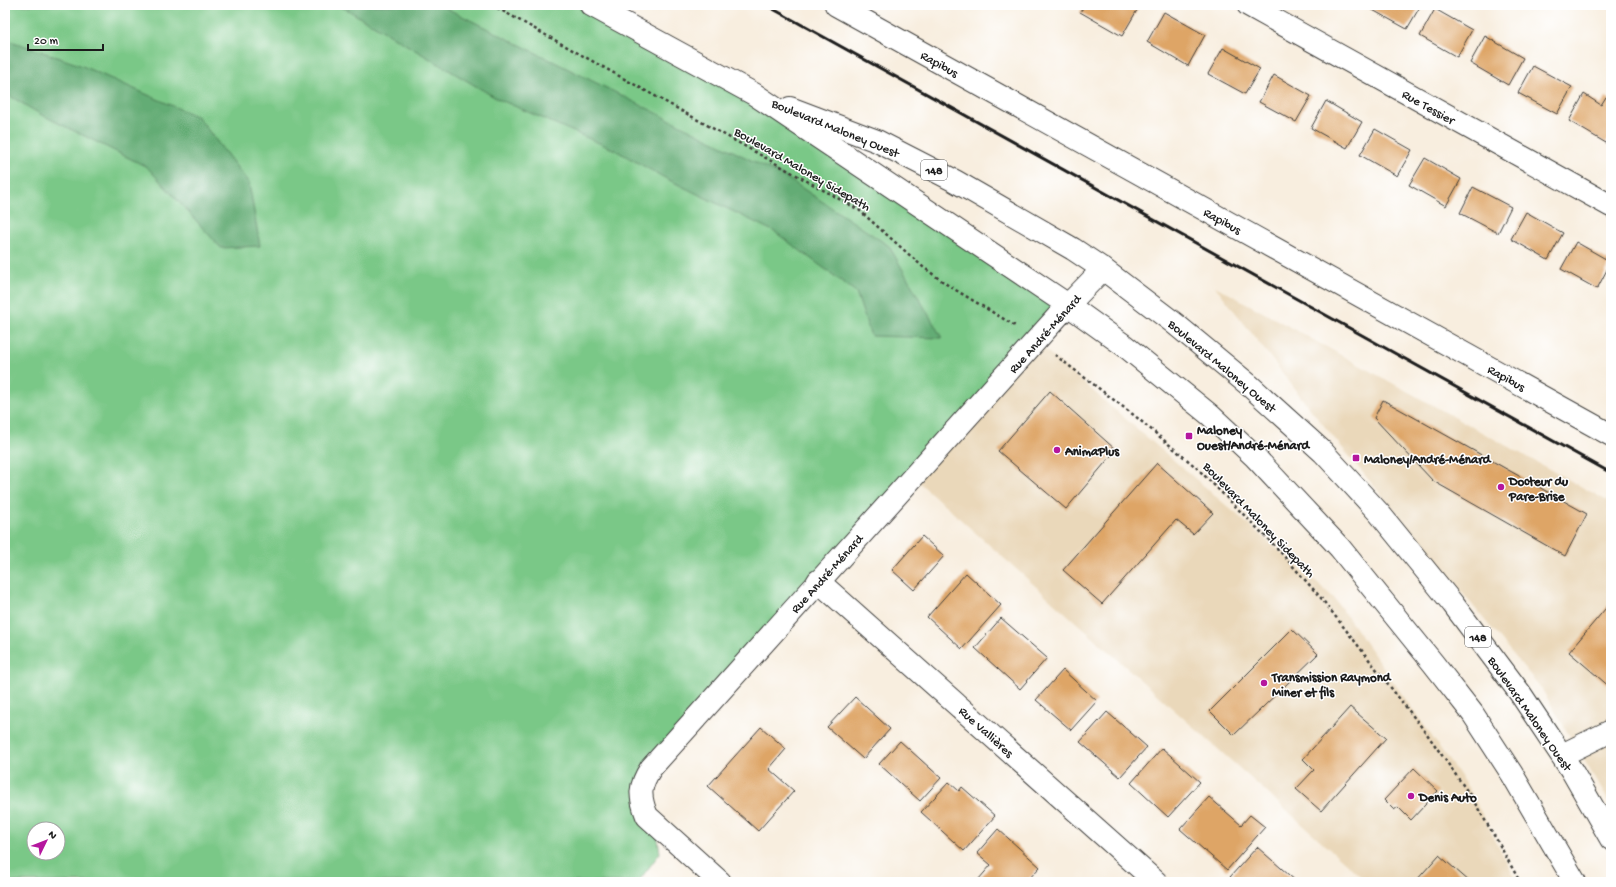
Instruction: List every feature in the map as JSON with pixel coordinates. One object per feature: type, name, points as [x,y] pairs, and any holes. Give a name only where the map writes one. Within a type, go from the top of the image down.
[{"type":"main road","name":"Boulevard Maloney Ouest","points":[[591,5],[754,94],[1068,305],[1125,346],[1210,415],[1255,457],[1340,548],[1473,714],[1512,774],[1575,882]]},
{"type":"main road","name":"Rapibus","points":[[836,5],[1611,434]]},
{"type":"main road","name":"Rue Tessier","points":[[1248,5],[1611,206]]},
{"type":"main road","name":"Boulevard Maloney Ouest","points":[[754,94],[877,141],[955,181],[1030,223],[1103,269],[1174,323],[1249,385],[1323,452],[1379,513],[1453,604],[1520,693],[1562,755],[1611,839]]},
{"type":"main road","name":"Rue André-Ménard","points":[[720,882],[647,816],[642,804],[641,792],[643,781],[651,768],[1068,305],[1103,269]]},
{"type":"main road","name":"Rue Vallières","points":[[818,581],[1156,882]]},
{"type":"main road","points":[[1562,755],[1609,736]]},
{"type":"path","name":"Boulevard Maloney Sidepath","points":[[492,5],[859,210],[923,267],[949,286],[1014,325],[1134,416],[1197,468],[1276,547],[1321,598],[1427,734],[1470,795],[1520,882]]},
{"type":"shaded area","points":[[1215,286],[1611,503],[1611,805],[1541,688],[1311,410]]},
{"type":"shaded area","points":[[1036,342],[1334,598],[1469,789],[1517,882],[1367,882],[913,477]]},
{"type":"green space","points":[[5,5],[591,5],[754,94],[1068,305],[643,781],[656,825],[660,853],[638,882],[5,882]]},
{"type":"green space","points":[[335,5],[440,5],[787,178],[889,246],[942,338],[871,336],[856,292],[775,232],[665,178],[615,150],[496,98],[346,9]]},
{"type":"green space","points":[[5,39],[80,65],[198,117],[249,183],[260,246],[221,248],[147,167],[40,114],[5,93]]},
{"type":"building","points":[[1085,5],[1140,5],[1122,36],[1080,12]]},
{"type":"building","points":[[1371,5],[1421,5],[1407,29],[1369,8]]},
{"type":"building","points":[[1435,9],[1472,30],[1457,57],[1420,36]]},
{"type":"building","points":[[1164,12],[1205,35],[1188,66],[1147,42]]},
{"type":"building","points":[[1485,36],[1523,58],[1508,85],[1470,63]]},
{"type":"building","points":[[1223,48],[1260,69],[1245,94],[1208,74]]},
{"type":"building","points":[[1533,66],[1572,87],[1557,114],[1518,93]]},
{"type":"building","points":[[1274,75],[1311,96],[1296,122],[1259,102]]},
{"type":"building","points":[[1584,94],[1601,105],[1606,97],[1611,100],[1611,134],[1606,143],[1569,121]]},
{"type":"building","points":[[1326,101],[1362,122],[1347,148],[1311,128]]},
{"type":"building","points":[[1375,129],[1412,150],[1397,176],[1360,155]]},
{"type":"building","points":[[1425,158],[1461,179],[1446,206],[1409,185]]},
{"type":"building","points":[[1473,187],[1511,207],[1498,233],[1460,213]]},
{"type":"building","points":[[1526,212],[1563,233],[1548,260],[1511,239]]},
{"type":"building","points":[[1576,242],[1611,262],[1597,289],[1561,269]]},
{"type":"building","name":"AnimaPlus","points":[[1050,391],[1116,450],[1066,509],[998,451]]},
{"type":"building","points":[[1383,400],[1587,514],[1565,556],[1433,481],[1374,418]]},
{"type":"building","points":[[1157,463],[1213,513],[1193,534],[1176,520],[1102,604],[1063,570]]},
{"type":"building","points":[[922,536],[944,556],[914,590],[892,570]]},
{"type":"building","points":[[966,573],[1001,605],[962,649],[927,617]]},
{"type":"building","points":[[1611,602],[1611,688],[1569,652]]},
{"type":"building","points":[[1001,618],[1047,658],[1020,689],[975,648]]},
{"type":"building","name":"Transmission Raymond Miner et fils","points":[[1292,629],[1318,654],[1234,735],[1210,711]]},
{"type":"building","points":[[1063,670],[1097,701],[1071,730],[1036,700]]},
{"type":"building","points":[[855,697],[890,729],[863,759],[827,727]]},
{"type":"building","points":[[1350,707],[1386,738],[1321,811],[1296,789],[1314,770],[1303,759]]},
{"type":"building","points":[[1107,712],[1147,747],[1120,777],[1080,742]]},
{"type":"building","points":[[761,727],[786,749],[769,769],[794,791],[758,831],[708,786]]},
{"type":"building","points":[[900,741],[941,778],[920,801],[879,764]]},
{"type":"building","points":[[1162,748],[1200,782],[1168,817],[1131,783]]},
{"type":"building","name":"Denis Auto","points":[[1414,768],[1438,791],[1411,820],[1398,807],[1394,810],[1384,800]]},
{"type":"building","points":[[949,782],[959,791],[962,787],[995,816],[964,851],[921,812]]},
{"type":"building","points":[[1209,797],[1241,825],[1250,815],[1265,827],[1227,870],[1180,829]]},
{"type":"building","points":[[998,829],[1040,867],[1026,882],[981,882],[978,880],[991,865],[977,853]]},
{"type":"building","points":[[1257,847],[1297,882],[1236,882],[1230,877]]},
{"type":"building","points":[[1439,855],[1470,882],[1415,882]]},
{"type":"railway","points":[[766,5],[1611,473]]},
{"type":"place","name":"Maloney Ouest/André-Ménard","points":[[1189,436]]},
{"type":"place","name":"AnimaPlus","points":[[1057,450]]},
{"type":"place","name":"Maloney/André-Ménard","points":[[1356,458]]},
{"type":"place","name":"Docteur du Pare-Brise","points":[[1501,487]]},
{"type":"place","name":"Transmission Raymond Miner et fils","points":[[1264,683]]},
{"type":"place","name":"Denis Auto","points":[[1411,796]]}]
